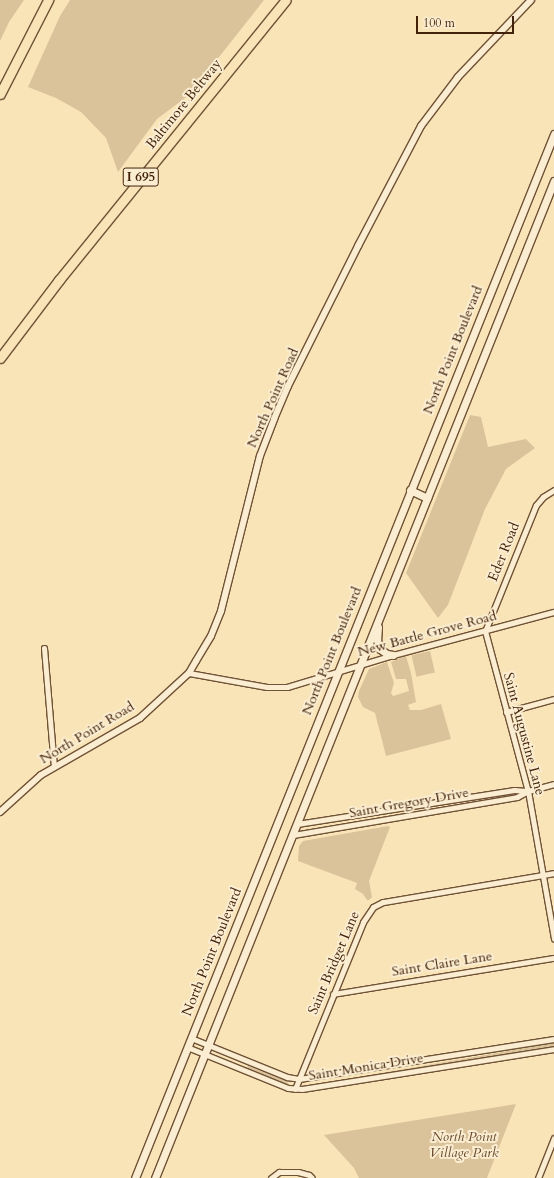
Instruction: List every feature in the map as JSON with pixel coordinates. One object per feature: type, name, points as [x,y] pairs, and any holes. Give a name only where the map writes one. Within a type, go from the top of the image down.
[{"type":"highway","points":[[0,94],[48,0]]},
{"type":"highway","name":"Baltimore Beltway","points":[[0,358],[59,280],[286,0]]},
{"type":"main road","name":"North Point Boulevard","points":[[135,1178],[554,134]]},
{"type":"main road","points":[[155,1178],[554,181]]},
{"type":"main road","points":[[410,490],[427,498]]},
{"type":"main road","points":[[378,622],[377,640],[380,649],[387,654],[393,655]]},
{"type":"street","name":"North Point Road","points":[[0,812],[22,790],[54,766],[140,718],[189,673],[211,636],[221,611],[260,456],[274,419],[288,386],[358,246],[424,120],[458,77],[531,0]]},
{"type":"street","name":"Eder Road","points":[[485,631],[536,505],[542,496],[554,490]]},
{"type":"street","name":"New Battle Grove Road","points":[[189,673],[222,680],[281,688],[393,655],[554,612]]},
{"type":"street","name":"Saint Augustine Lane","points":[[485,631],[528,791],[554,939]]},
{"type":"street","points":[[44,648],[54,766]]},
{"type":"street","points":[[506,712],[554,698]]},
{"type":"street","name":"Saint Gregory Drive","points":[[293,835],[517,797],[528,791],[554,784]]},
{"type":"street","name":"Saint Gregory Drive","points":[[297,824],[514,790],[528,791]]},
{"type":"street","name":"Saint Bridget Lane","points":[[295,1089],[364,918],[377,904],[554,873]]},
{"type":"street","name":"Saint Claire Lane","points":[[333,994],[554,958]]},
{"type":"street","name":"Saint Monica Drive","points":[[191,1038],[288,1077],[299,1079],[554,1039]]},
{"type":"street","name":"Saint Monica Drive","points":[[187,1047],[288,1088],[295,1089],[308,1089],[554,1049]]},
{"type":"street","points":[[538,1178],[554,1138]]},
{"type":"street","points":[[271,1178],[279,1172],[298,1172],[309,1175],[312,1178]]},
{"type":"green space","points":[[0,0],[24,0],[9,22],[0,41]]},
{"type":"green space","points":[[70,0],[264,0],[189,95],[157,119],[118,172],[106,138],[81,112],[56,98],[28,87],[60,16]]},
{"type":"green space","points":[[470,415],[481,417],[488,447],[526,439],[535,448],[506,469],[485,509],[448,605],[438,618],[406,573]]},
{"type":"green space","points":[[430,651],[435,672],[416,677],[411,655]]},
{"type":"green space","points":[[406,656],[411,673],[416,702],[408,705],[410,710],[421,710],[441,704],[451,739],[386,756],[375,713],[363,707],[358,697],[359,691],[369,669],[387,662],[394,683],[391,693],[393,696],[409,691],[406,679],[396,679],[391,662]]},
{"type":"green space","points":[[388,826],[390,827],[369,881],[372,897],[369,900],[367,900],[363,894],[355,889],[357,883],[298,861],[299,846],[303,841]]},
{"type":"green space","points":[[554,1043],[554,1047],[308,1087],[306,1086]]},
{"type":"green space","points":[[248,1066],[287,1081],[288,1084],[286,1085],[246,1069]]},
{"type":"green space","name":"North Point Village Park","points":[[516,1104],[487,1178],[359,1178],[354,1168],[324,1135]]}]
